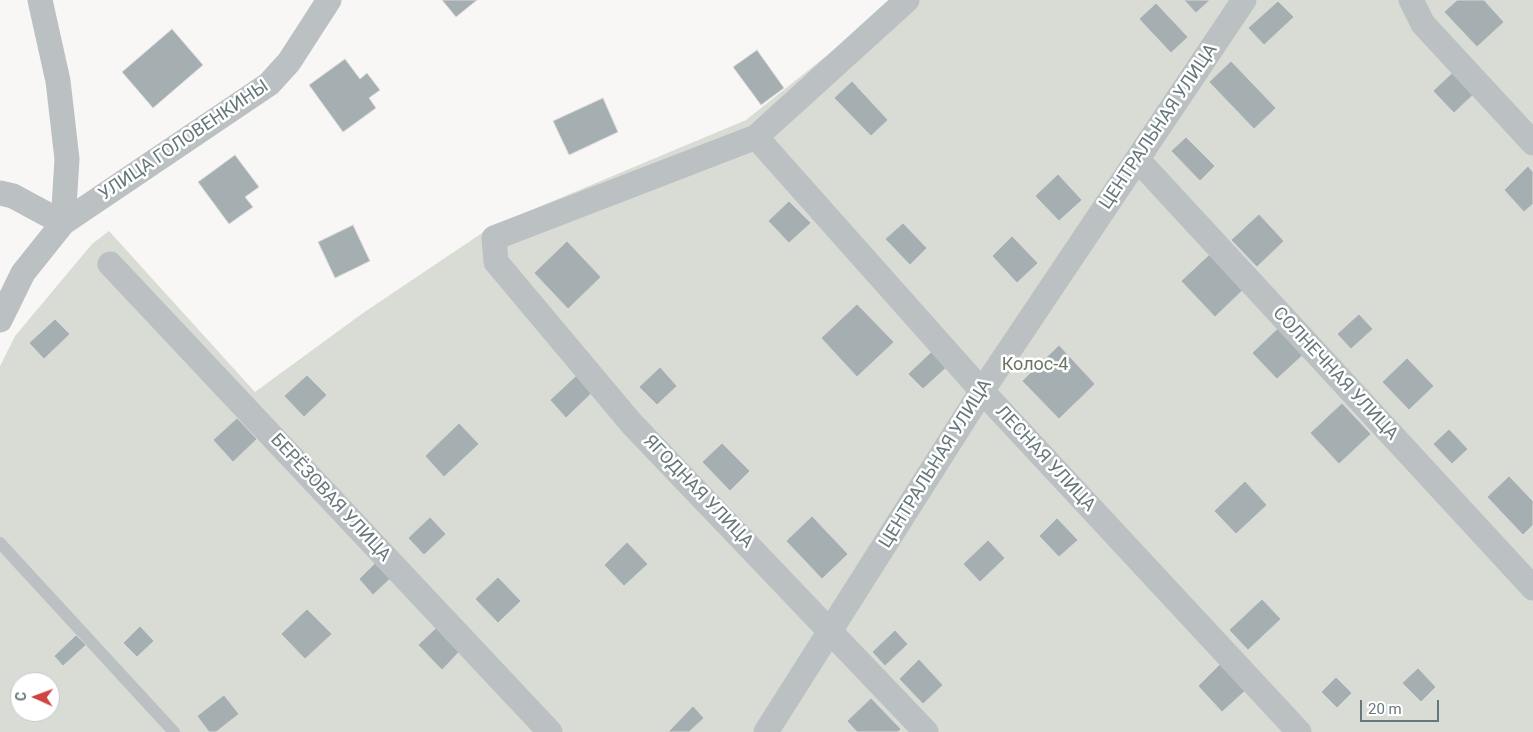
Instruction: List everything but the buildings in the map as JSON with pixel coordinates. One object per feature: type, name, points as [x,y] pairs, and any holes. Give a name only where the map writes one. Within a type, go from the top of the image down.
[{"type":"street","points":[[0,193],[13,196],[63,223],[67,159],[58,81],[40,0]]},
{"type":"street","name":"УЛИЦА ГОЛОВЕНКИНЫ","points":[[0,320],[23,273],[63,223],[269,84],[289,62],[330,0]]},
{"type":"street","points":[[756,138],[908,0]]},
{"type":"street","name":"ЦЕНТРАЛЬНАЯ УЛИЦА","points":[[766,732],[982,391],[1244,0]]},
{"type":"street","points":[[1411,0],[1423,24],[1533,143]]},
{"type":"street","name":"ЯГОДНАЯ УЛИЦА","points":[[756,138],[494,238],[496,262],[632,424],[926,732]]},
{"type":"street","name":"ЛЕСНАЯ УЛИЦА","points":[[756,138],[982,391],[1299,732]]},
{"type":"street","name":"СОЛНЕЧНАЯ УЛИЦА","points":[[1138,160],[1533,588]]},
{"type":"street","name":"БЕРЁЗОВАЯ УЛИЦА","points":[[110,264],[550,732]]},
{"type":"lane","points":[[0,543],[174,732]]},
{"type":"green space","name":"Колос-4","points":[[890,0],[1533,0],[1533,732],[0,732],[0,366],[15,336],[92,244],[109,231],[255,392],[363,313],[491,227],[746,120],[880,13]]}]
